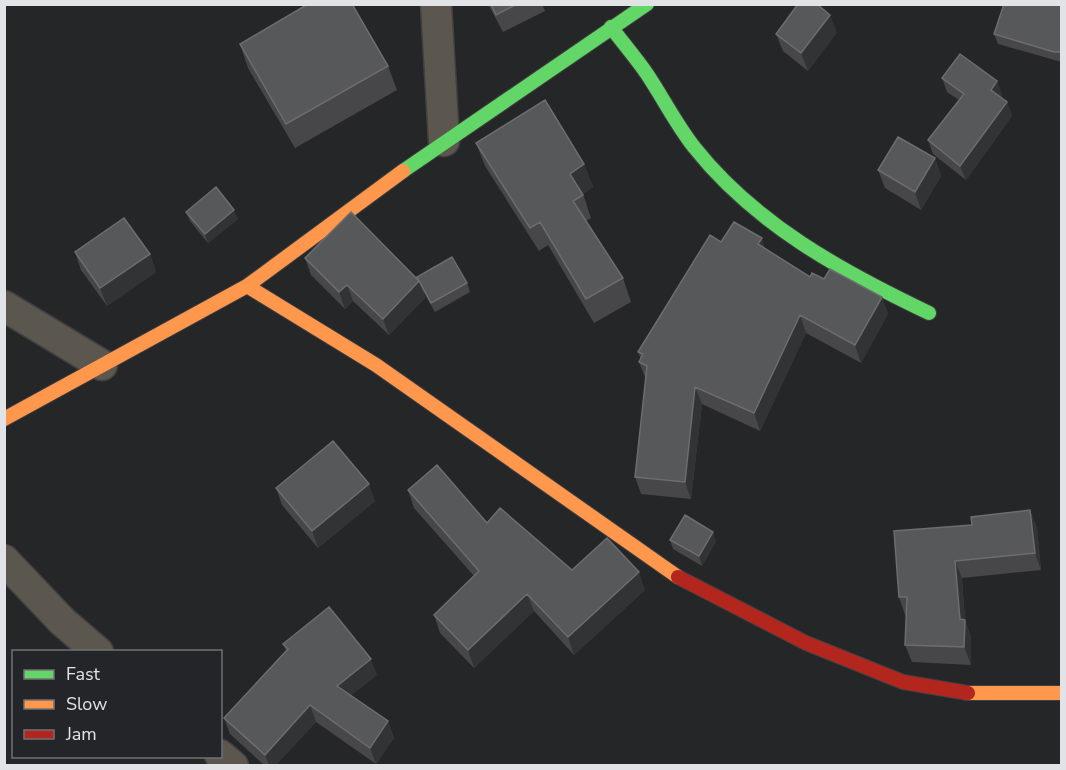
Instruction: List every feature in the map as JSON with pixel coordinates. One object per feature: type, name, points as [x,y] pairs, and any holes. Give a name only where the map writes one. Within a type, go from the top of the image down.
[{"type":"street","points":[[436,4],[444,141]]},
{"type":"street","points":[[4,419],[247,286],[444,141],[647,4]]},
{"type":"street","points":[[611,27],[646,71],[693,146],[738,198],[793,241],[867,284],[928,313]]},
{"type":"street","points":[[247,286],[376,365],[684,581],[806,643],[903,682],[974,694],[1062,693]]},
{"type":"street","points":[[4,306],[102,365]]},
{"type":"street","points":[[4,560],[62,621],[97,650]]},
{"type":"building","points":[[308,4],[352,4],[388,66],[286,124],[240,44]]},
{"type":"building","points":[[491,4],[517,4],[496,15]]},
{"type":"building","points":[[798,4],[817,4],[830,15],[801,53],[776,34]]},
{"type":"building","points":[[1004,4],[1062,4],[1062,52],[1054,52],[994,34]]},
{"type":"building","points":[[960,54],[997,81],[991,90],[1007,102],[960,166],[928,140],[964,94],[942,78]]},
{"type":"building","points":[[545,100],[584,164],[570,174],[583,195],[573,201],[623,278],[586,299],[540,222],[530,228],[476,143]]},
{"type":"building","points":[[898,137],[935,158],[915,192],[878,170]]},
{"type":"building","points":[[216,187],[234,210],[205,234],[186,212]]},
{"type":"building","points":[[351,212],[419,281],[383,319],[347,285],[339,292],[305,258]]},
{"type":"building","points":[[124,218],[150,254],[100,288],[75,252]]},
{"type":"building","points":[[734,222],[762,238],[758,244],[810,277],[812,273],[824,279],[830,269],[882,297],[855,345],[800,315],[754,413],[695,387],[685,482],[635,477],[647,366],[639,362],[643,354],[638,352],[710,235],[721,242]]},
{"type":"building","points":[[452,257],[467,283],[431,303],[417,277]]},
{"type":"building","points":[[333,441],[369,484],[312,531],[276,488]]},
{"type":"building","points":[[437,465],[487,523],[500,508],[572,570],[607,538],[639,572],[568,637],[527,594],[468,650],[434,615],[479,571],[408,490]]},
{"type":"building","points":[[1030,510],[1035,553],[955,561],[960,619],[965,620],[964,647],[905,645],[907,597],[899,597],[894,531],[972,525],[971,517]]},
{"type":"building","points":[[685,515],[713,532],[699,556],[670,540]]},
{"type":"building","points":[[329,607],[371,659],[337,686],[388,721],[370,748],[310,705],[265,755],[224,718],[288,649],[283,644]]},
{"type":"traffic: fast","points":[[403,171],[647,4]]},
{"type":"traffic: fast","points":[[611,27],[647,74],[694,147],[744,200],[801,243],[832,262],[929,313]]},
{"type":"traffic: slow","points":[[4,419],[247,286],[403,171]]},
{"type":"traffic: slow","points":[[247,286],[376,365],[678,577]]},
{"type":"traffic: slow","points":[[968,693],[1062,693]]},
{"type":"traffic: jam","points":[[678,577],[806,643],[903,682],[968,693]]}]
